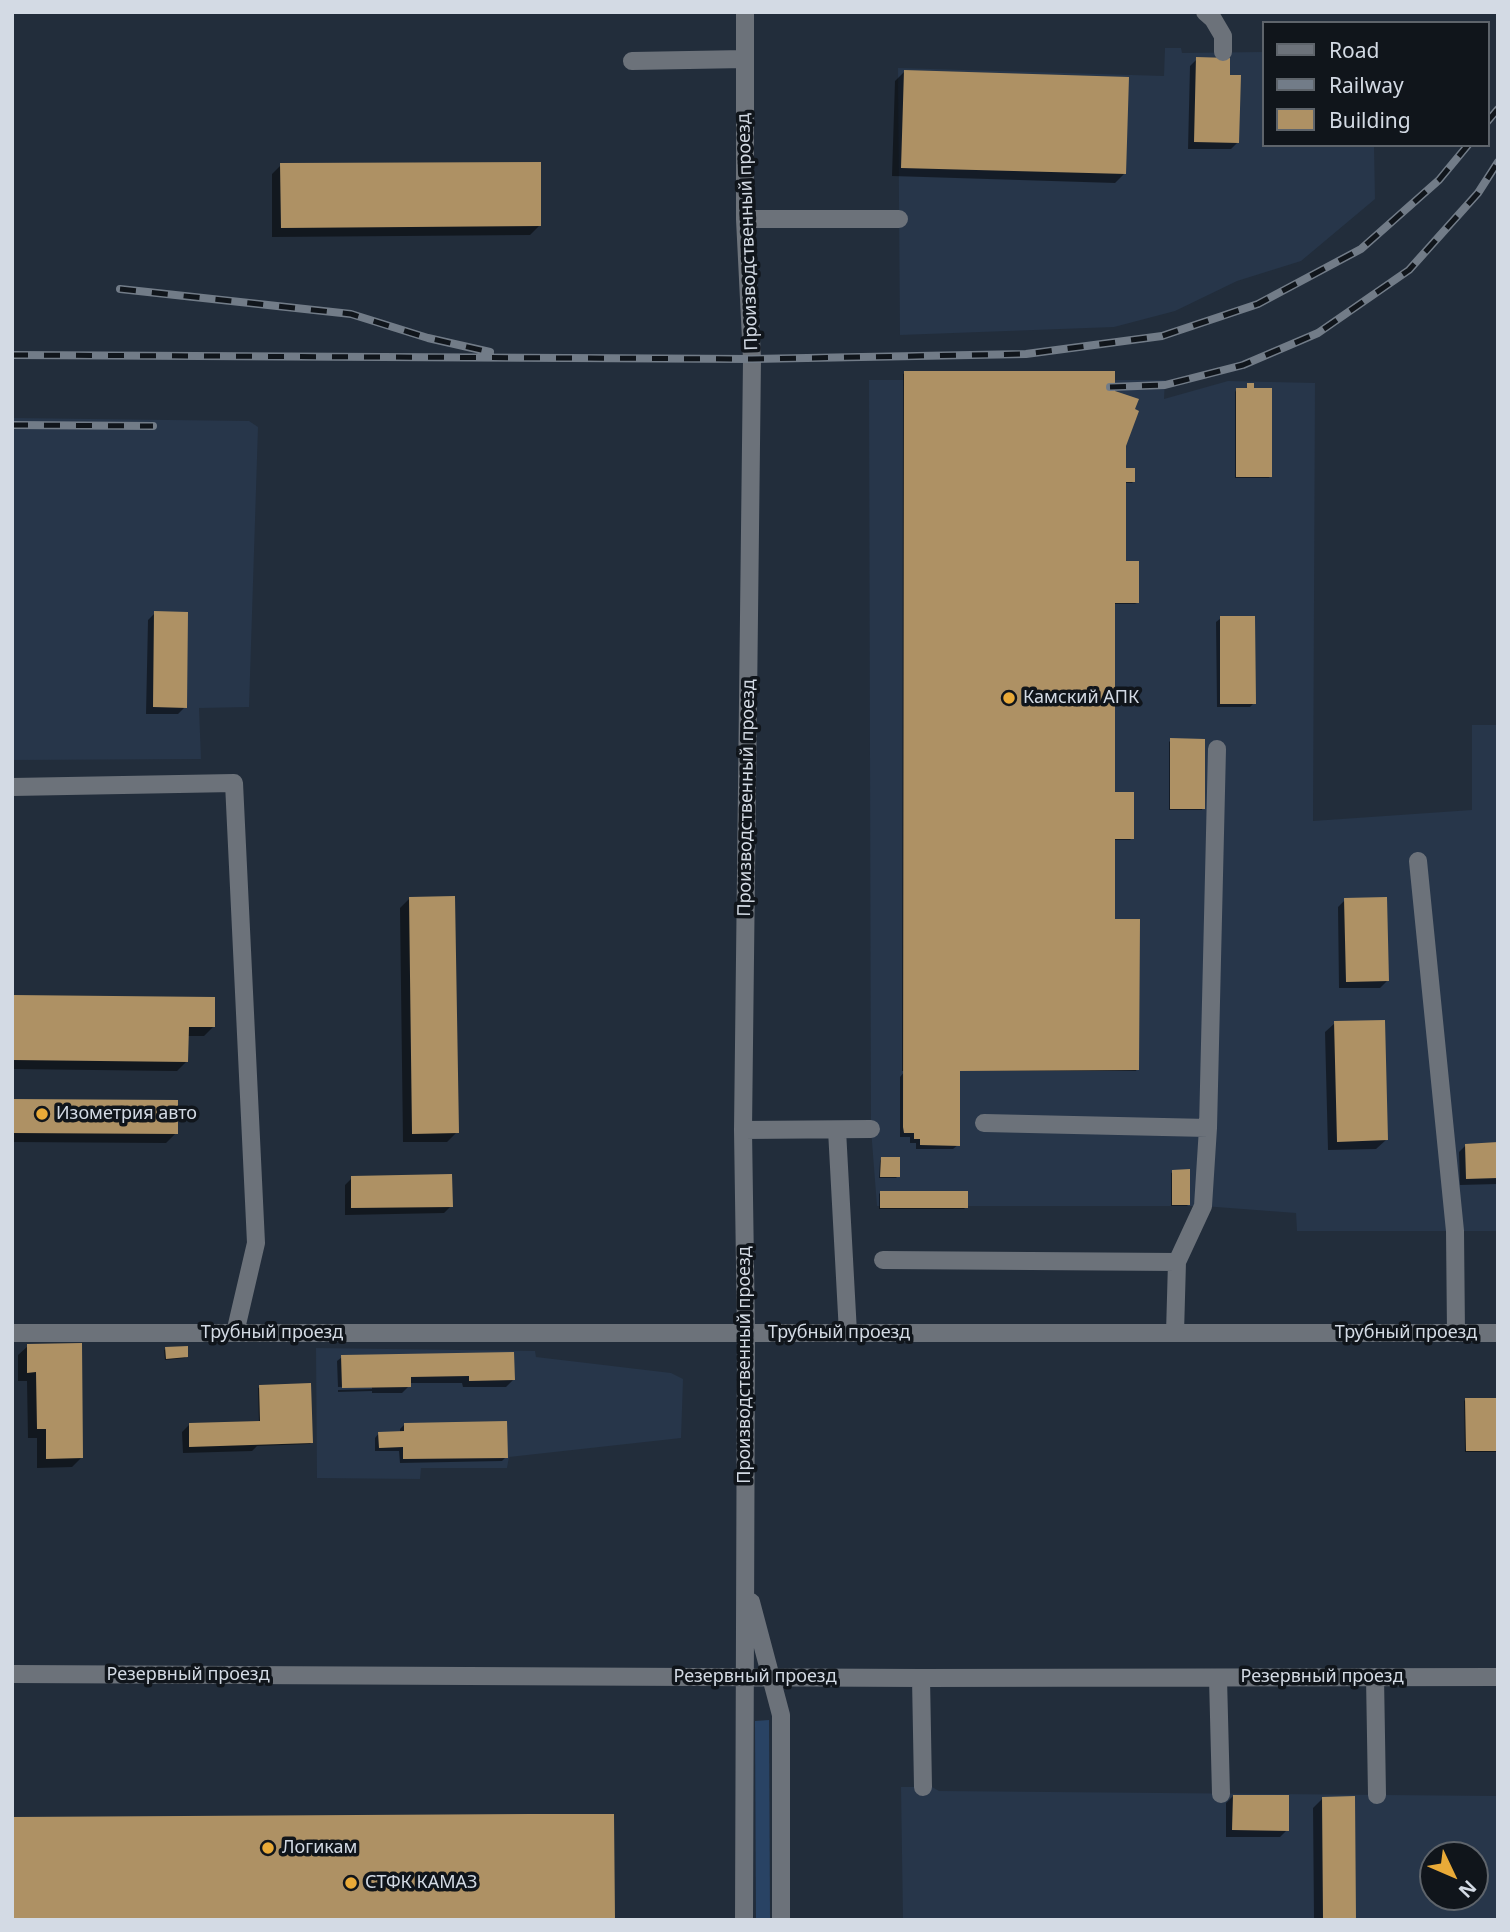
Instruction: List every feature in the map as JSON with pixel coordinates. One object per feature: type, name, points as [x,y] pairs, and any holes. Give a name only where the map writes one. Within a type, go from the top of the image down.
[{"type":"street","name":"Производственный проезд","points":[[744,1920],[746,1333],[743,1130],[752,359],[745,219],[745,12]]},
{"type":"street","points":[[1205,12],[1213,19],[1223,36],[1223,52]]},
{"type":"street","points":[[632,61],[745,59]]},
{"type":"street","points":[[745,219],[899,219]]},
{"type":"street","points":[[1175,1333],[1177,1262],[1203,1206],[1209,1128],[1217,749]]},
{"type":"street","points":[[12,787],[234,783],[256,1242],[236,1333]]},
{"type":"street","points":[[1418,861],[1455,1231],[1456,1333]]},
{"type":"street","points":[[984,1124],[1209,1128]]},
{"type":"street","points":[[743,1130],[871,1129]]},
{"type":"street","points":[[837,1130],[848,1333]]},
{"type":"street","points":[[883,1260],[1177,1262]]},
{"type":"street","name":"Трубный проезд","points":[[12,1333],[1498,1333]]},
{"type":"street","name":"Производственный проезд","points":[[746,1585],[781,1715],[781,1920]]},
{"type":"street","name":"Резервный проезд","points":[[12,1674],[921,1678],[1498,1677]]},
{"type":"street","points":[[1375,1677],[1377,1796]]},
{"type":"street","points":[[921,1678],[922,1787]]},
{"type":"street","points":[[1218,1678],[1221,1794]]},
{"type":"shaded area","points":[[1165,48],[1181,48],[1182,53],[1262,52],[1262,147],[1374,147],[1375,199],[1301,261],[1237,281],[1175,311],[1114,327],[900,335],[898,68],[1164,76]]},
{"type":"shaded area","points":[[869,380],[1165,380],[1164,399],[1228,381],[1315,383],[1313,821],[1472,810],[1472,725],[1498,725],[1498,1231],[1297,1231],[1296,1213],[1203,1206],[877,1206],[871,1129]]},
{"type":"shaded area","points":[[12,418],[249,421],[258,427],[249,707],[199,708],[201,759],[12,760]]},
{"type":"shaded area","points":[[316,1348],[535,1351],[536,1357],[671,1373],[683,1379],[681,1438],[509,1457],[507,1468],[421,1468],[420,1479],[317,1478]]},
{"type":"shaded area","points":[[769,1720],[770,1920],[756,1920],[755,1721]]},
{"type":"shaded area","points":[[901,1787],[932,1787],[939,1791],[1498,1796],[1498,1920],[903,1920]]},
{"type":"building","points":[[1196,57],[1230,58],[1230,75],[1241,75],[1239,143],[1194,142]]},
{"type":"building","points":[[904,70],[1129,77],[1126,174],[901,168]]},
{"type":"building","points":[[541,162],[541,226],[281,228],[280,163]]},
{"type":"building","name":"Камский АПК","points":[[904,371],[1115,371],[1115,391],[1139,399],[1135,409],[1139,411],[1126,446],[1126,468],[1135,468],[1135,482],[1126,482],[1126,561],[1139,561],[1139,603],[1115,603],[1115,792],[1134,792],[1134,839],[1115,839],[1115,919],[1140,919],[1139,1070],[960,1071],[960,1146],[920,1145],[920,1139],[914,1139],[914,1133],[904,1133],[903,1127]]},
{"type":"building","points":[[1247,383],[1254,383],[1254,388],[1272,388],[1272,477],[1236,477],[1236,388],[1247,388]]},
{"type":"building","points":[[154,611],[188,612],[187,708],[153,707]]},
{"type":"building","points":[[1220,616],[1255,616],[1256,704],[1220,704]]},
{"type":"building","points":[[1170,738],[1205,739],[1205,809],[1170,809]]},
{"type":"building","points":[[455,896],[459,1133],[412,1134],[409,897]]},
{"type":"building","points":[[1387,897],[1389,981],[1346,982],[1344,898]]},
{"type":"building","points":[[12,995],[215,997],[215,1027],[189,1027],[188,1062],[12,1060]]},
{"type":"building","points":[[1385,1020],[1388,1140],[1337,1142],[1334,1021]]},
{"type":"building","points":[[12,1099],[178,1100],[178,1134],[12,1133]]},
{"type":"building","points":[[1498,1142],[1498,1178],[1466,1179],[1465,1144]]},
{"type":"building","points":[[881,1157],[900,1157],[900,1177],[880,1177]]},
{"type":"building","points":[[1190,1169],[1190,1205],[1172,1205],[1172,1170]]},
{"type":"building","points":[[452,1174],[453,1207],[351,1208],[351,1176]]},
{"type":"building","points":[[880,1191],[968,1191],[968,1208],[880,1208]]},
{"type":"building","points":[[82,1343],[83,1458],[46,1459],[46,1429],[37,1429],[36,1372],[27,1373],[27,1344]]},
{"type":"building","points":[[188,1346],[188,1357],[166,1359],[165,1347]]},
{"type":"building","points":[[514,1352],[515,1380],[469,1381],[469,1376],[411,1377],[411,1387],[342,1388],[341,1355]]},
{"type":"building","points":[[311,1383],[313,1443],[189,1447],[189,1423],[260,1421],[259,1385]]},
{"type":"building","points":[[1465,1398],[1498,1398],[1498,1451],[1466,1451]]},
{"type":"building","points":[[507,1421],[508,1458],[403,1459],[403,1447],[379,1448],[378,1432],[404,1431],[404,1423]]},
{"type":"building","points":[[1233,1795],[1289,1795],[1289,1831],[1232,1830]]},
{"type":"building","points":[[1355,1796],[1356,1920],[1323,1920],[1322,1797]]},
{"type":"building","points":[[614,1814],[615,1920],[12,1920],[12,1817]]},
{"type":"railway","points":[[1489,120],[1498,109]]},
{"type":"railway","points":[[12,355],[752,359],[1026,354],[1162,336],[1258,304],[1361,249],[1439,180],[1466,147]]},
{"type":"railway","points":[[1110,387],[1165,385],[1243,365],[1318,333],[1409,270],[1478,193],[1498,162]]},
{"type":"railway","points":[[120,289],[351,314],[428,338],[490,352]]},
{"type":"railway","points":[[12,425],[153,426]]},
{"type":"place","name":"Камский АПК","points":[[1009,698]]},
{"type":"place","name":"Изометрия авто","points":[[42,1114]]},
{"type":"place","name":"Логикам","points":[[268,1848]]},
{"type":"place","name":"СТФК КАМАЗ","points":[[351,1883]]}]
